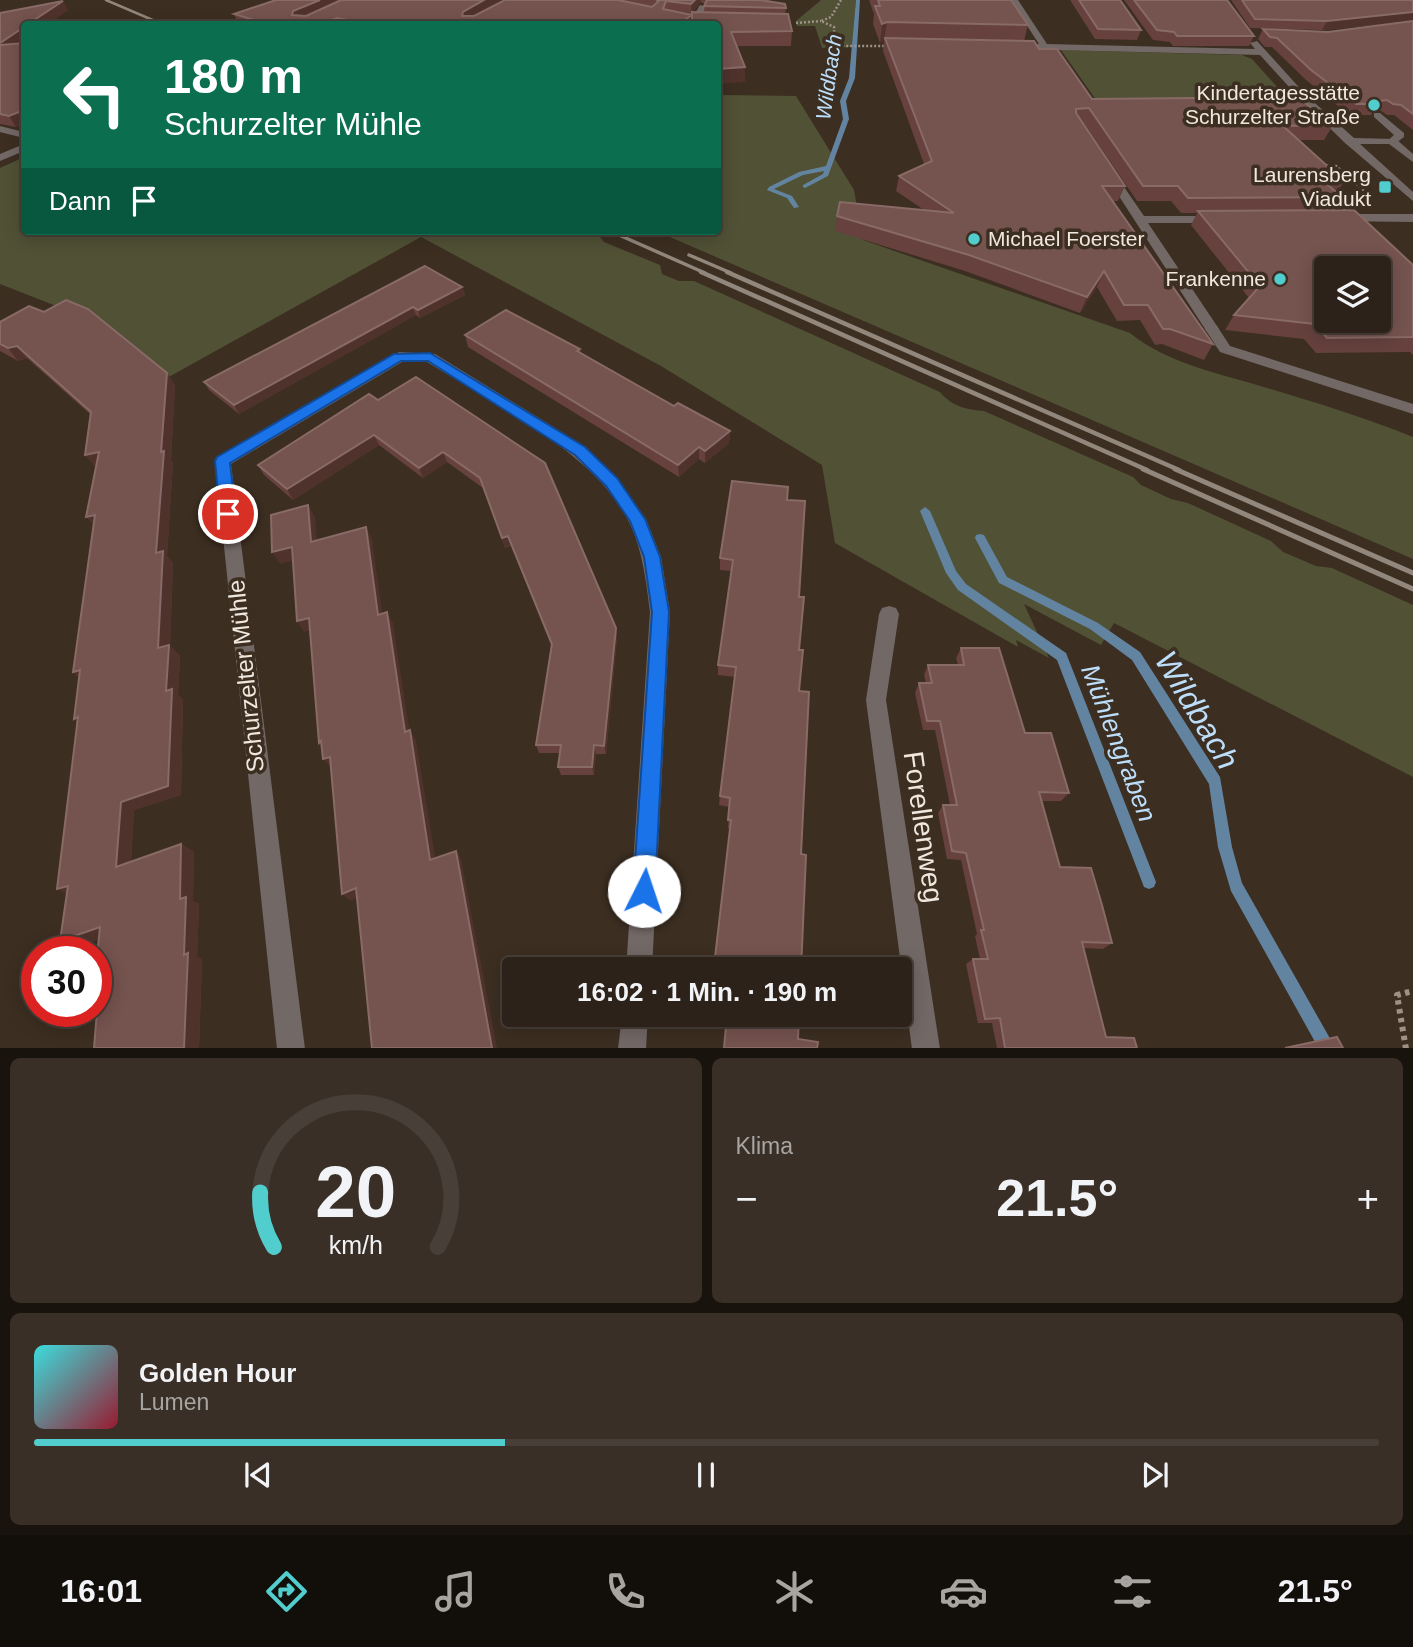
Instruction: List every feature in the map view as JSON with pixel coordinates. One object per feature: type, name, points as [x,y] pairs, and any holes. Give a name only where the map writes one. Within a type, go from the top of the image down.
[{"type":"street","points":[[1014,0],[1050,49]]},
{"type":"street","points":[[680,18],[692,21],[708,3]]},
{"type":"street","points":[[1262,34],[1247,33],[1260,52],[1349,141],[1413,198]]},
{"type":"street","points":[[1144,38],[1151,48]]},
{"type":"street","points":[[1006,46],[1260,52]]},
{"type":"street","points":[[1349,141],[1392,141],[1400,135],[1377,115]]},
{"type":"street","points":[[0,130],[21,134]]},
{"type":"street","points":[[1392,141],[1413,159]]},
{"type":"street","points":[[0,158],[21,148]]},
{"type":"street","points":[[1098,158],[1225,349],[1413,409]]},
{"type":"street","points":[[1353,217],[1373,235]]},
{"type":"street","points":[[1327,218],[1413,218]]},
{"type":"street","points":[[1140,220],[1233,219]]},
{"type":"street","name":"Schurzelter Mühle","points":[[291,1048],[222,461],[399,357],[430,357],[580,451],[611,482],[637,519],[652,557],[660,612],[640,957]]},
{"type":"street","name":"Forellenweg","points":[[889,614],[876,700],[926,1048]]},
{"type":"street","points":[[632,1048],[634,1027]]},
{"type":"path","points":[[796,23],[821,21],[831,17],[841,0]]},
{"type":"path","points":[[821,21],[834,27],[834,46],[884,46]]},
{"type":"path","points":[[1317,164],[1336,166],[1369,195],[1364,196],[1388,217]]},
{"type":"path","points":[[1406,1048],[1397,995],[1413,991]]},
{"type":"green space","points":[[821,0],[856,0],[852,47],[822,48],[815,26],[797,26],[796,21]]},
{"type":"green space","points":[[1061,50],[1242,55],[1252,59],[1287,98],[1096,100]]},
{"type":"green space","points":[[721,95],[796,96],[854,190],[863,240],[1130,333],[1158,351],[1189,364],[1374,422],[1413,437],[1413,559],[665,235],[721,235]]},
{"type":"green space","points":[[21,158],[21,235],[596,235],[604,242],[660,265],[662,274],[679,281],[694,281],[940,392],[955,404],[984,411],[1133,477],[1141,485],[1171,499],[1188,503],[1271,541],[1283,552],[1316,566],[1332,568],[1413,605],[1413,777],[1114,623],[1101,645],[1024,604],[1049,658],[1016,640],[1018,647],[835,543],[822,465],[661,366],[421,237],[167,378],[97,322],[0,284],[0,168]]},
{"type":"building","points":[[276,0],[320,0],[293,11],[292,15],[306,16],[341,0],[484,0],[463,12],[462,16],[474,16],[505,0],[618,0],[652,7],[659,1],[656,0],[695,0],[691,4],[666,1],[663,9],[692,15],[683,21],[353,21],[337,18],[329,21],[257,21],[234,14]]},
{"type":"building","points":[[707,0],[760,0],[785,4],[786,8],[704,6]]},
{"type":"building","points":[[878,0],[1011,0],[1028,25],[882,24],[875,6],[880,6]]},
{"type":"building","points":[[1079,0],[1120,0],[1141,30],[1098,29]]},
{"type":"building","points":[[1134,0],[1227,0],[1254,36],[1177,36],[1174,32],[1157,30]]},
{"type":"building","points":[[1242,0],[1411,0],[1413,12],[1327,21],[1255,19]]},
{"type":"building","points":[[63,1],[33,21],[21,21],[21,29],[0,43],[0,13]]},
{"type":"building","points":[[692,12],[788,14],[792,31],[731,32],[745,67],[721,69],[721,21],[692,21]]},
{"type":"building","points":[[1413,21],[1413,114],[1401,105],[1387,100],[1379,101],[1378,104],[1356,104],[1263,29],[1328,32]]},
{"type":"building","points":[[885,38],[1034,41],[1039,49],[1057,49],[1092,99],[1298,97],[1333,125],[1283,126],[1344,181],[1324,181],[1341,197],[1188,198],[1178,186],[1143,186],[1089,108],[1076,109],[1076,113],[1125,186],[1102,186],[1213,344],[1163,329],[1148,305],[1124,305],[1104,271],[1087,297],[969,255],[837,216],[840,202],[954,213],[899,176],[932,161]]},
{"type":"building","points":[[21,43],[21,111],[9,116],[0,114],[0,45]]},
{"type":"building","points":[[1354,210],[1413,265],[1413,337],[1327,338],[1323,333],[1391,333],[1391,256],[1314,256],[1314,324],[1234,315],[1260,286],[1198,211]]},
{"type":"building","points":[[425,266],[462,287],[418,310],[413,307],[234,405],[204,382]]},
{"type":"building","points":[[66,300],[88,309],[167,373],[156,553],[163,551],[158,648],[169,645],[166,691],[172,689],[168,786],[121,802],[116,867],[181,844],[180,899],[186,897],[184,955],[188,953],[184,1048],[94,1048],[96,1027],[112,1027],[112,936],[99,936],[100,927],[74,936],[61,936],[68,886],[57,889],[78,717],[74,719],[80,670],[73,672],[95,515],[86,517],[99,452],[85,455],[91,412],[17,346],[8,348],[0,344],[0,322],[29,306],[44,312]]},
{"type":"building","points":[[506,310],[580,349],[577,351],[674,406],[678,403],[730,431],[705,451],[699,447],[678,465],[465,335]]},
{"type":"building","points":[[416,377],[545,463],[616,628],[604,746],[594,745],[592,767],[558,767],[561,745],[536,745],[552,644],[508,536],[502,538],[480,478],[443,452],[419,468],[374,435],[287,489],[258,465],[369,394],[378,400]]},
{"type":"building","points":[[732,481],[788,487],[787,500],[805,501],[799,597],[804,597],[799,650],[803,650],[799,691],[809,692],[801,854],[806,855],[802,957],[715,957],[731,820],[728,820],[730,798],[720,796],[736,667],[718,665],[733,560],[720,558]]},
{"type":"building","points":[[308,505],[311,542],[366,527],[378,615],[387,612],[405,732],[410,730],[430,860],[456,851],[492,1048],[372,1048],[356,888],[342,894],[330,757],[323,759],[321,741],[319,743],[309,618],[297,621],[292,547],[272,552],[271,515]]},
{"type":"building","points":[[961,648],[999,648],[1025,733],[1051,733],[1069,793],[1039,792],[1060,867],[1091,868],[1102,905],[1112,943],[1082,942],[1106,1037],[1134,1038],[1137,1048],[1005,1048],[1000,1018],[985,1019],[973,959],[988,959],[981,930],[984,930],[966,853],[952,851],[943,805],[957,805],[940,721],[927,721],[919,683],[932,683],[928,665],[964,665]]},
{"type":"building","points":[[726,1027],[798,1027],[798,1039],[818,1042],[817,1048],[724,1048]]},
{"type":"building","points":[[1337,1037],[1343,1048],[1285,1048]]},
{"type":"waterway","name":"Wildbach","points":[[805,186],[826,175],[846,119],[843,101],[852,78],[858,0]]},
{"type":"waterway","name":"Mühlengraben","points":[[796,207],[790,197],[770,190],[771,188],[801,173],[828,168]]},
{"type":"waterway","name":"Mühlengraben","points":[[925,511],[952,573],[962,587],[1062,657],[1149,882]]},
{"type":"waterway","name":"Wildbach","points":[[980,538],[1003,580],[1094,626],[1136,656],[1215,782],[1225,847],[1236,886],[1327,1048]]},
{"type":"railway","points":[[106,0],[155,21]]},
{"type":"railway","points":[[619,235],[705,273]]},
{"type":"railway","points":[[689,255],[731,273]]},
{"type":"railway","points":[[701,272],[1147,470]]},
{"type":"railway","points":[[727,272],[1179,470]]},
{"type":"railway","points":[[1143,469],[1413,589]]},
{"type":"railway","points":[[1175,469],[1413,573]]},
{"type":"place","name":"Kindertagesstätte Schurzelter Straße","points":[[1374,105]]},
{"type":"place","name":"Laurensberg Viadukt","points":[[1385,187]]},
{"type":"place","name":"Michael Foerster","points":[[974,239]]},
{"type":"place","name":"Frankenne","points":[[1280,279]]},
{"type":"route","points":[[228,514],[222,461],[399,357],[430,357],[580,451],[611,482],[637,519],[652,557],[660,612],[644,891]]}]
